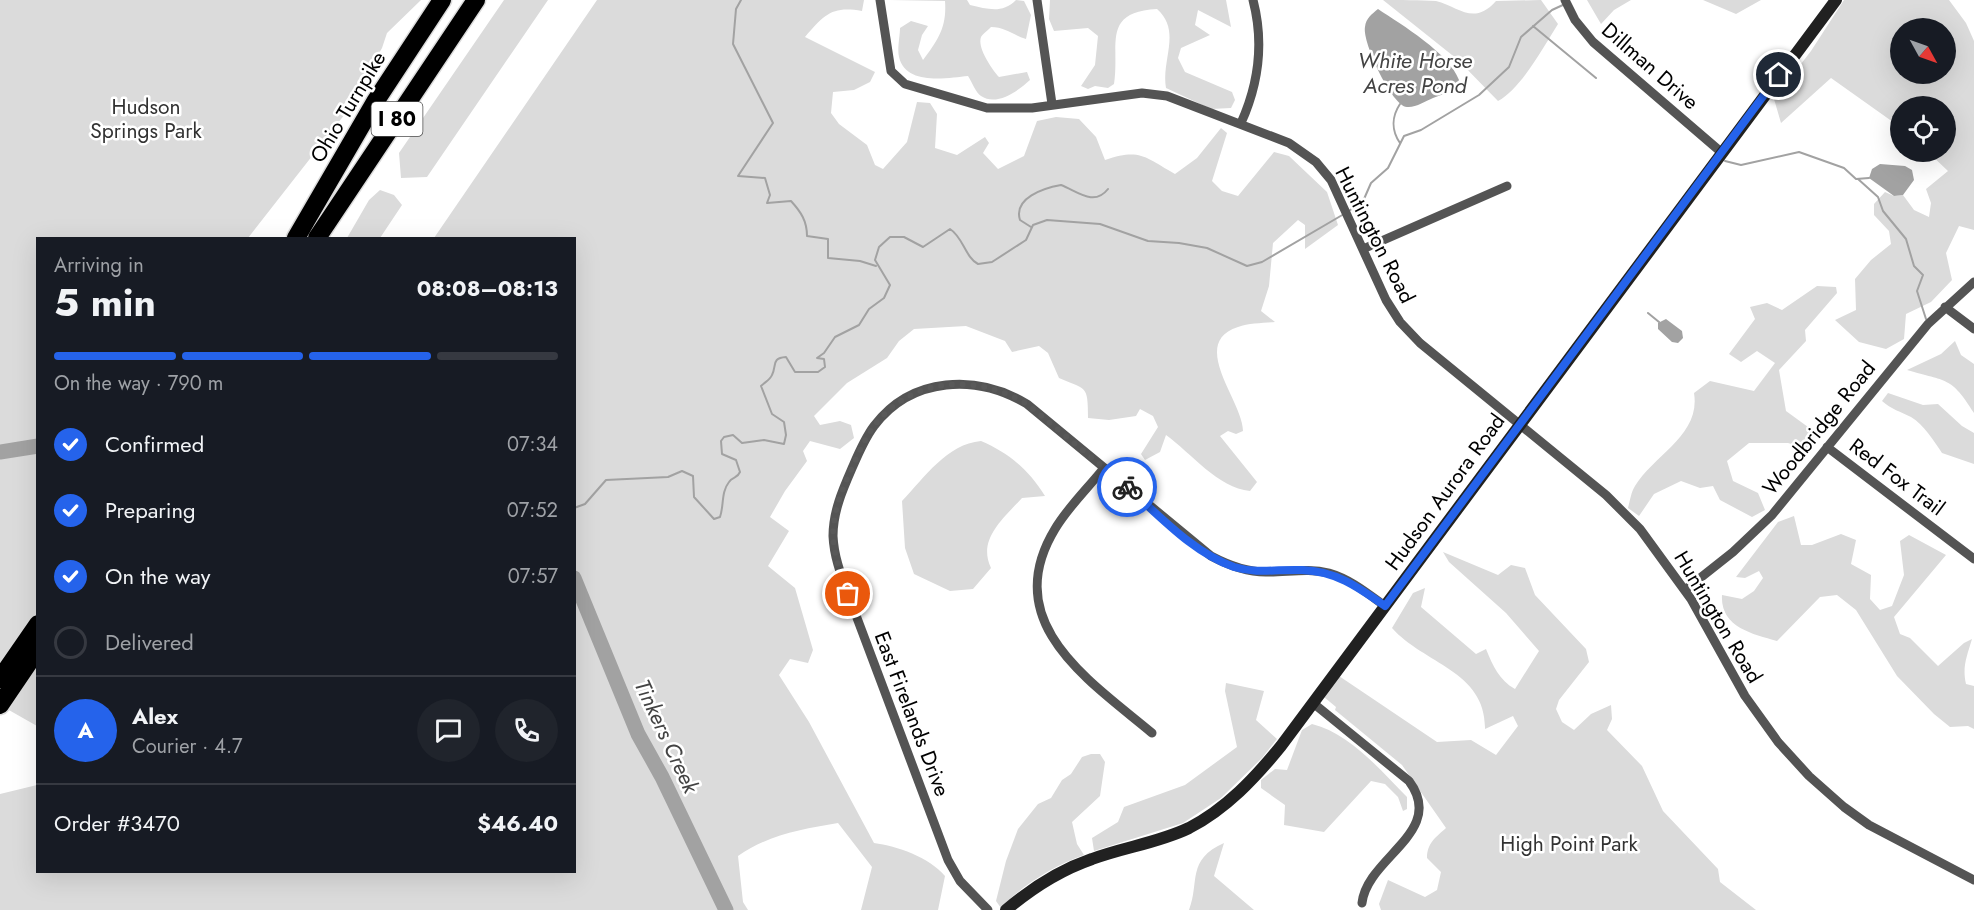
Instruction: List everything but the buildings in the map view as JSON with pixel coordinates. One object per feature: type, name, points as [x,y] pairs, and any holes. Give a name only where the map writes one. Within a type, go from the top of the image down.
[{"type":"highway","name":"Ohio Turnpike","points":[[297,237],[375,102],[442,0]]},
{"type":"highway","name":"Ohio Turnpike","points":[[318,237],[476,0]]},
{"type":"highway","points":[[0,679],[36,627]]},
{"type":"highway","points":[[0,705],[36,652]]},
{"type":"street","name":"Huntington Road","points":[[880,0],[891,71],[905,84],[987,108],[1007,110],[1122,95],[1153,94],[1186,101],[1289,143],[1316,162],[1331,180],[1386,300],[1400,322],[1420,344],[1624,512],[1657,550],[1686,590],[1744,696],[1778,742],[1809,776],[1844,807],[1869,825],[1974,880]]},
{"type":"street","points":[[1037,0],[1052,104]]},
{"type":"street","points":[[1241,123],[1249,106],[1260,55],[1258,24],[1252,0]]},
{"type":"street","name":"Hudson Aurora Road","points":[[1006,910],[1033,888],[1067,868],[1168,837],[1212,814],[1248,783],[1313,703],[1836,0]]},
{"type":"street","name":"Dillman Drive","points":[[1567,3],[1593,42],[1721,152]]},
{"type":"street","points":[[1363,249],[1507,186]]},
{"type":"street","name":"Woodbridge Road","points":[[1686,590],[1733,552],[1772,515],[1945,307],[1974,282]]},
{"type":"street","points":[[1945,307],[1974,328]]},
{"type":"street","name":"East Firelands Drive","points":[[988,910],[960,881],[948,860],[841,574],[834,549],[837,504],[864,442],[885,414],[907,398],[945,385],[981,385],[1009,393],[1040,414],[1198,548],[1220,561],[1259,572],[1301,570],[1330,574],[1355,585],[1385,606]]},
{"type":"street","name":"Red Fox Trail","points":[[1827,447],[1974,559]]},
{"type":"street","points":[[1104,468],[1064,517],[1049,540],[1039,577],[1041,607],[1051,638],[1068,661],[1152,733]]},
{"type":"street","points":[[1313,703],[1409,781],[1419,798],[1420,812],[1415,826],[1365,887],[1362,903]]},
{"type":"green space","name":"Hudson Springs Park","points":[[0,0],[421,0],[387,33],[382,48],[345,114],[249,237],[36,237],[36,725],[0,705]]},
{"type":"green space","points":[[504,0],[548,0],[427,177],[401,178],[399,153]]},
{"type":"green space","points":[[597,0],[864,0],[862,11],[836,11],[824,17],[805,37],[875,72],[870,82],[854,90],[833,92],[831,113],[839,124],[867,145],[875,165],[883,169],[907,142],[917,102],[930,103],[937,114],[935,148],[957,155],[985,137],[989,143],[983,153],[998,169],[1024,156],[1037,121],[1056,117],[1079,119],[1096,137],[1105,160],[1126,155],[1142,156],[1175,174],[1197,158],[1221,128],[1227,133],[1212,181],[1222,191],[1238,196],[1274,152],[1289,156],[1327,192],[1338,225],[1305,249],[1305,225],[1298,220],[1273,243],[1269,286],[1261,311],[1275,322],[1238,327],[1224,335],[1218,346],[1218,359],[1222,374],[1241,419],[1243,431],[1236,434],[1228,431],[1220,436],[1257,482],[1250,491],[1227,484],[1216,477],[1166,435],[1160,452],[1145,460],[1141,454],[1158,427],[1153,416],[1140,409],[1136,416],[1109,420],[1088,418],[1084,390],[1059,378],[1048,353],[1039,346],[1012,352],[1005,341],[966,326],[914,329],[899,341],[887,358],[847,383],[814,416],[820,425],[840,421],[851,425],[854,438],[840,449],[810,441],[803,451],[807,461],[785,491],[770,517],[789,531],[768,566],[795,588],[813,650],[808,663],[790,659],[779,675],[809,722],[874,843],[893,847],[922,858],[945,876],[938,910],[861,910],[872,867],[838,823],[773,838],[738,856],[743,902],[748,910],[0,910],[0,794],[36,785],[36,873],[576,873],[576,237],[435,237]]},
{"type":"green space","points":[[890,0],[967,0],[970,5],[994,9],[1005,7],[1016,0],[1024,1],[1031,15],[1026,39],[991,27],[981,37],[980,42],[986,58],[999,77],[1027,72],[1030,80],[1007,96],[994,100],[979,95],[968,76],[939,79],[918,76],[910,72],[903,66],[899,57],[900,28],[911,21],[928,26],[922,35],[918,50],[923,60],[943,26],[945,1]]},
{"type":"green space","points":[[1050,0],[1226,0],[1231,27],[1198,10],[1195,25],[1210,35],[1181,48],[1178,58],[1185,72],[1232,92],[1235,100],[1231,108],[1211,109],[1166,88],[1165,77],[1170,36],[1164,18],[1157,9],[1139,11],[1128,16],[1120,24],[1115,44],[1114,84],[1108,88],[1095,86],[1088,89],[1081,86],[1095,65],[1098,36],[1088,28],[1054,31],[1049,19]]},
{"type":"green space","points":[[1383,0],[1436,1],[1473,14],[1481,12],[1496,1],[1541,0],[1558,24],[1523,77],[1507,95],[1498,101],[1457,59]]},
{"type":"green space","points":[[1587,0],[1631,0],[1614,10],[1601,24]]},
{"type":"green space","points":[[1703,0],[1761,0],[1736,14]]},
{"type":"green space","points":[[1844,0],[1949,0],[1966,23],[1974,41],[1974,230],[1959,226],[1946,253],[1952,280],[1931,302],[1906,314],[1904,339],[1886,349],[1859,342],[1835,320],[1856,310],[1855,279],[1871,260],[1891,244],[1889,231],[1874,215],[1874,204],[1885,192],[1894,196],[1903,195],[1914,210],[1929,217],[1931,203],[1926,189],[1948,171],[1939,162],[1956,162],[1956,96],[1890,96],[1890,120],[1831,78],[1781,123],[1774,99],[1811,51]]},
{"type":"green space","points":[[380,190],[394,195],[402,205],[381,237],[348,237],[369,200]]},
{"type":"green space","points":[[1817,286],[1836,287],[1837,293],[1805,330],[1806,341],[1779,370],[1786,411],[1808,427],[1814,436],[1809,449],[1788,443],[1749,443],[1727,461],[1733,481],[1758,493],[1765,510],[1752,517],[1720,500],[1713,486],[1700,488],[1681,481],[1654,494],[1639,516],[1628,508],[1635,486],[1674,444],[1690,421],[1694,408],[1694,393],[1710,381],[1754,391],[1775,363],[1757,351],[1741,362],[1729,354],[1755,319],[1750,307],[1767,303],[1782,310]]},
{"type":"green space","points":[[1955,341],[1961,355],[1974,364],[1974,413],[1959,392],[1947,382],[1907,370],[1941,354]]},
{"type":"green space","points":[[1888,393],[1923,405],[1938,404],[1962,426],[1974,433],[1974,464],[1942,453],[1916,420],[1882,401]]},
{"type":"green space","points":[[981,441],[1018,463],[1045,496],[1022,498],[1001,521],[990,538],[987,548],[991,568],[973,589],[950,591],[914,574],[905,548],[902,501],[947,455],[969,443]]},
{"type":"green space","points":[[1794,516],[1801,545],[1812,545],[1841,534],[1856,540],[1851,564],[1871,575],[1870,599],[1880,610],[1892,606],[1904,575],[1900,541],[1909,535],[1946,555],[1894,617],[1900,634],[1910,638],[1938,666],[1964,643],[1972,639],[1965,672],[1966,684],[1974,686],[1974,729],[1968,726],[1950,727],[1934,714],[1897,676],[1856,610],[1837,595],[1820,597],[1777,641],[1748,632],[1732,622],[1726,615],[1722,595],[1742,599],[1754,591],[1763,578],[1759,571],[1745,578],[1736,577],[1778,522]]},
{"type":"green space","name":"High Point Park","points":[[1443,552],[1498,575],[1511,565],[1525,568],[1535,595],[1586,649],[1589,662],[1559,700],[1556,709],[1562,722],[1574,730],[1591,714],[1611,705],[1612,719],[1607,730],[1642,766],[1663,811],[1718,869],[1720,882],[1756,910],[1381,910],[1379,904],[1388,880],[1425,897],[1437,890],[1441,872],[1427,858],[1427,853],[1433,841],[1446,828],[1402,765],[1335,710],[1336,707],[1324,697],[1339,676],[1437,742],[1471,740],[1496,755],[1518,726],[1513,716],[1485,729],[1483,709],[1475,694],[1464,681],[1405,640],[1392,628],[1413,593],[1425,588],[1421,607],[1476,654],[1486,649],[1501,677],[1515,689],[1539,651],[1506,613],[1449,562]]},
{"type":"green space","points":[[1226,683],[1264,691],[1256,720],[1277,739],[1262,758],[1221,798],[1183,823],[1094,851],[1092,838],[1118,822],[1124,807],[1185,785],[1237,747],[1225,691]]},
{"type":"green space","points":[[1312,724],[1340,736],[1364,754],[1407,797],[1407,809],[1403,811],[1398,797],[1385,784],[1371,781],[1324,832],[1284,825],[1285,805],[1261,788],[1261,780],[1275,769],[1287,770],[1302,730]]},
{"type":"green space","points":[[1100,754],[1105,762],[1100,796],[1072,822],[1077,844],[1084,855],[1039,877],[1001,908],[996,901],[1006,861],[1018,829],[1038,804],[1051,798],[1062,780],[1071,774],[1082,757]]},
{"type":"green space","points":[[1224,843],[1214,876],[1254,910],[1189,910],[1199,864],[1212,850]]},
{"type":"water","name":"White Horse Acres Pond","points":[[1378,9],[1424,40],[1446,60],[1459,80],[1454,86],[1445,93],[1417,105],[1407,107],[1400,104],[1379,72],[1365,34],[1367,21]]},
{"type":"water","points":[[1880,164],[1905,166],[1912,170],[1914,180],[1903,195],[1894,196],[1869,178],[1872,169]]},
{"type":"water","points":[[1666,319],[1682,331],[1683,338],[1678,343],[1672,342],[1658,329],[1658,323]]},
{"type":"waterway","points":[[741,0],[736,9],[733,44],[773,123],[738,176],[765,178],[770,195],[767,203],[791,201],[803,217],[807,236],[828,239],[828,258],[860,261],[876,266]]},
{"type":"waterway","points":[[1349,211],[1364,199],[1371,183],[1388,168],[1404,136],[1421,130],[1479,95],[1509,67],[1521,37],[1552,10],[1565,4]]},
{"type":"waterway","points":[[1533,26],[1596,78]]},
{"type":"waterway","points":[[1400,104],[1395,113],[1394,123],[1395,133],[1400,143]]},
{"type":"waterway","points":[[1725,161],[1741,165],[1799,152],[1844,168],[1856,179],[1869,178]]},
{"type":"waterway","points":[[1858,179],[1878,197],[1883,211],[1906,239],[1914,266],[1923,275],[1917,291],[1926,319]]},
{"type":"waterway","points":[[1031,227],[1020,220],[1019,212],[1025,200],[1032,195],[1061,185],[1091,197],[1097,197],[1108,189]]},
{"type":"waterway","points":[[576,507],[585,504],[606,480],[668,477],[682,471],[693,476],[694,497],[714,519],[720,517],[726,486],[740,472],[736,460],[722,454],[721,441],[724,437],[733,435],[742,443],[764,440],[784,444],[786,435],[784,422],[772,414],[761,386],[769,380],[776,360],[781,358],[786,357],[795,372],[818,372],[825,367],[824,359],[817,358],[824,353],[835,337],[859,325],[869,309],[884,298],[890,285],[875,260],[879,247],[890,237],[904,237],[923,247],[950,229],[958,237],[970,257],[978,264],[992,262],[1026,240],[1033,225],[1047,220],[1100,224],[1148,241],[1207,248],[1247,266],[1262,262],[1344,214]]},
{"type":"waterway","points":[[1648,313],[1659,322]]},
{"type":"waterway","name":"Tinkers Creek","points":[[0,452],[36,446]]},
{"type":"waterway","name":"Tinkers Creek","points":[[576,583],[638,734],[662,777],[726,910]]},
{"type":"way so far","points":[[848,594],[834,549],[833,536],[837,504],[864,442],[874,425],[896,405],[922,391],[945,385],[968,383],[985,385],[1009,393],[1027,404],[1127,487]]},
{"type":"route","points":[[1127,487],[1198,548],[1220,561],[1259,572],[1301,570],[1330,574],[1355,585],[1385,606],[1779,75]]}]
